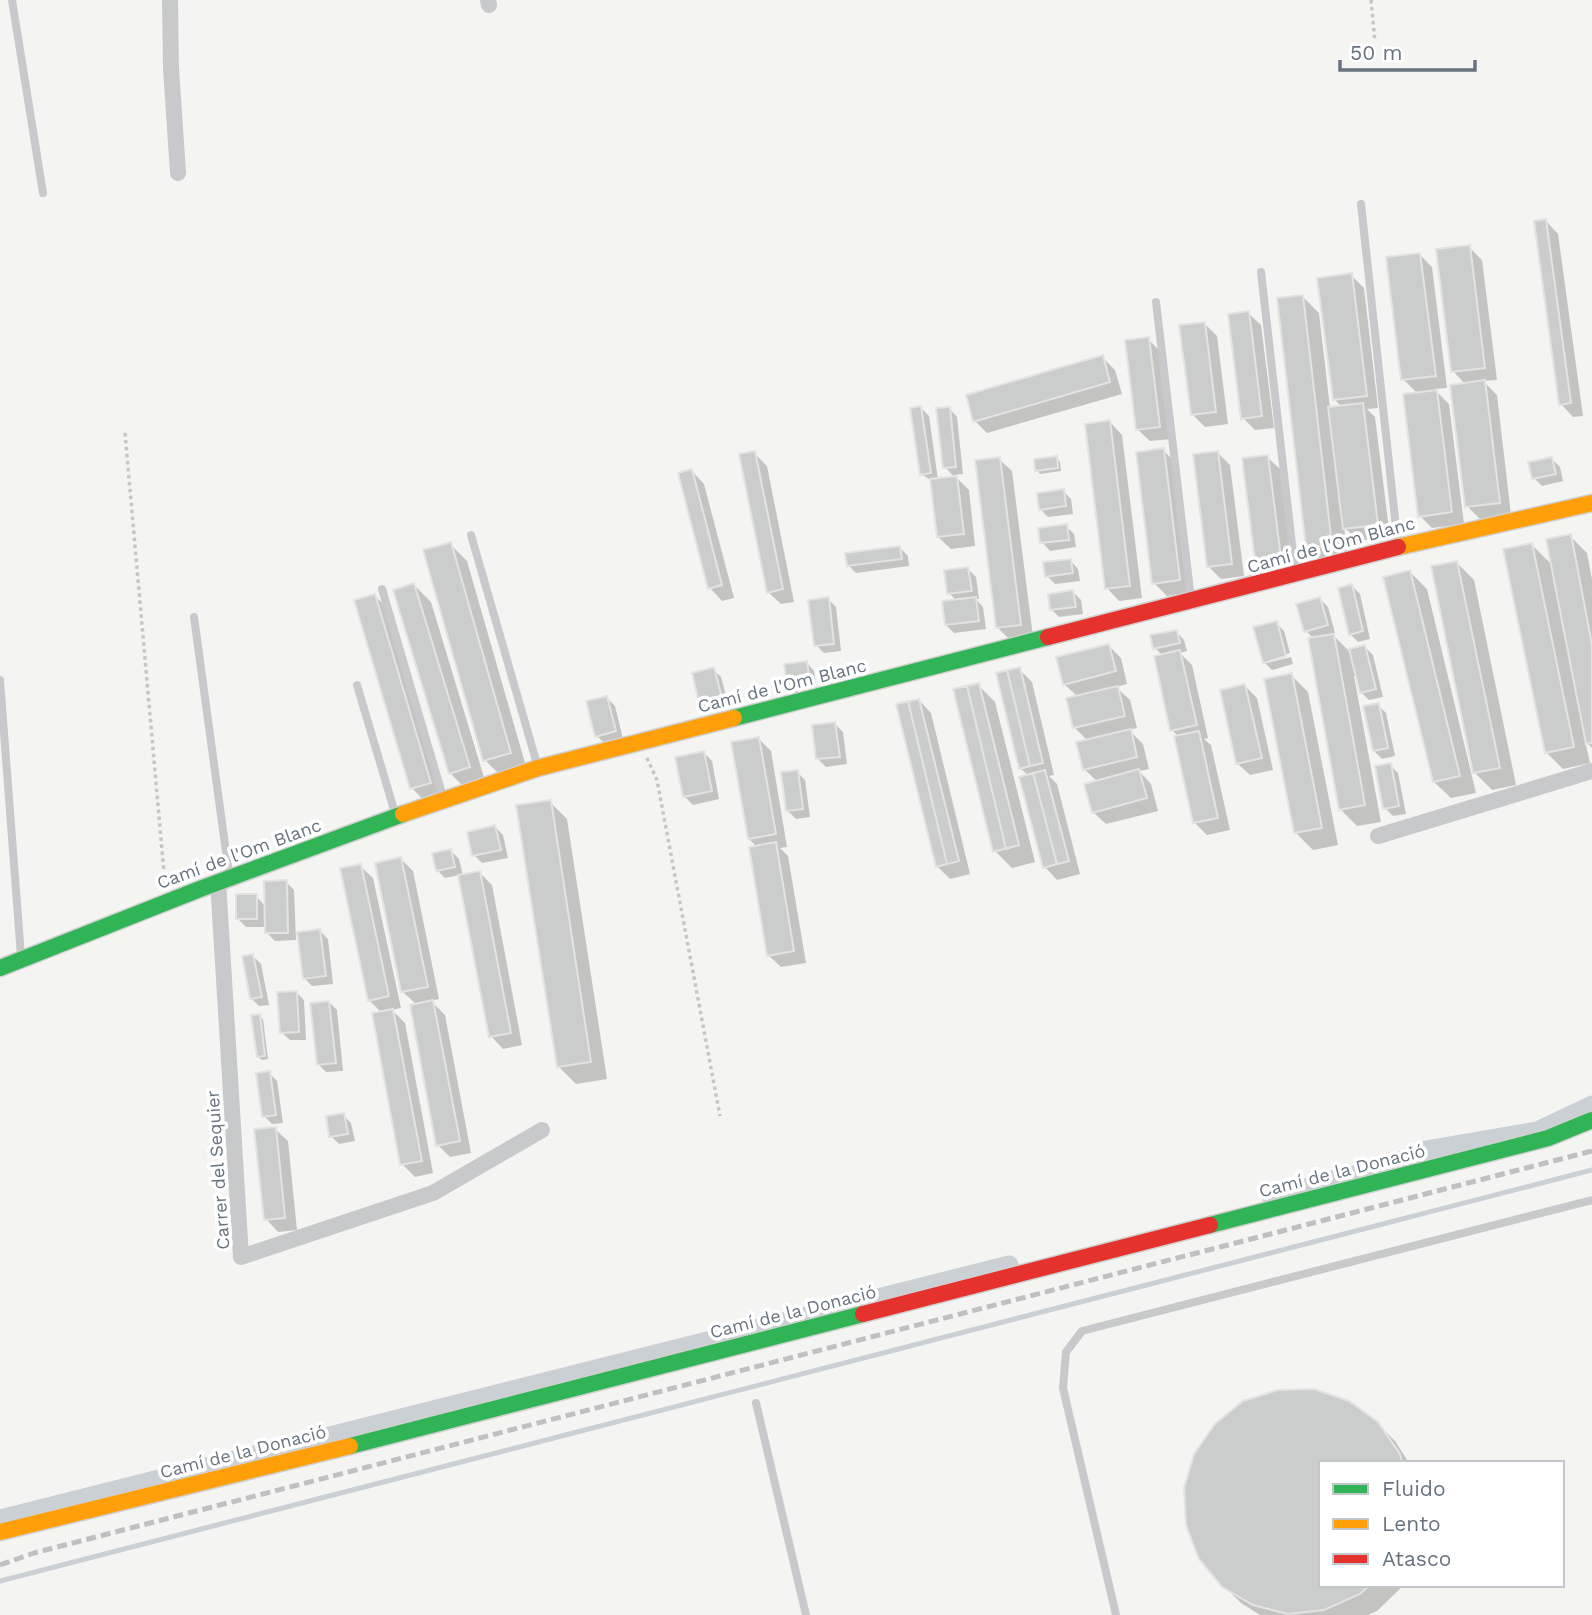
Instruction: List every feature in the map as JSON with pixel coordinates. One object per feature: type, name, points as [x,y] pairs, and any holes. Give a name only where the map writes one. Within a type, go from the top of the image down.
[{"type":"street","points":[[170,0],[171,68],[178,173]]},
{"type":"street","name":"Camí de l'Om Blanc","points":[[0,968],[224,879],[444,799],[538,768],[1398,547],[1592,503]]},
{"type":"street","points":[[1378,836],[1592,771]]},
{"type":"street","name":"Carrer del Sequier","points":[[224,879],[242,1257],[433,1193],[542,1130]]},
{"type":"street","name":"Camí de la Donació","points":[[0,1532],[368,1441],[1548,1138],[1592,1121]]},
{"type":"lane","points":[[12,0],[43,193]]},
{"type":"lane","points":[[1361,204],[1398,547]]},
{"type":"lane","points":[[1261,272],[1295,573]]},
{"type":"lane","points":[[1156,302],[1191,602]]},
{"type":"lane","points":[[471,535],[538,768]]},
{"type":"lane","points":[[382,589],[444,799]]},
{"type":"lane","points":[[194,617],[224,879]]},
{"type":"lane","points":[[0,680],[21,960]]},
{"type":"lane","points":[[357,685],[397,817]]},
{"type":"lane","points":[[1116,1615],[1063,1388],[1066,1352],[1082,1331],[1592,1200]]},
{"type":"lane","points":[[756,1402],[806,1615]]},
{"type":"path","points":[[1371,0],[1375,42]]},
{"type":"path","points":[[125,433],[167,901]]},
{"type":"path","points":[[639,742],[657,780],[720,1116]]},
{"type":"building","points":[[1546,219],[1571,403],[1559,405],[1534,221]]},
{"type":"building","points":[[1470,245],[1485,368],[1451,372],[1436,249]]},
{"type":"building","points":[[1420,253],[1436,376],[1401,380],[1386,257]]},
{"type":"building","points":[[1352,273],[1367,396],[1333,400],[1317,278]]},
{"type":"building","points":[[1303,295],[1332,545],[1306,548],[1277,298]]},
{"type":"building","points":[[1249,311],[1262,416],[1241,419],[1228,314]]},
{"type":"building","points":[[1205,322],[1216,412],[1191,415],[1179,325]]},
{"type":"building","points":[[1149,337],[1160,427],[1136,430],[1125,340]]},
{"type":"building","points":[[1103,355],[1110,382],[973,422],[966,395]]},
{"type":"building","points":[[1485,380],[1500,503],[1465,507],[1450,385]]},
{"type":"building","points":[[1437,390],[1452,512],[1418,517],[1403,394]]},
{"type":"building","points":[[1363,403],[1378,525],[1343,529],[1328,407]]},
{"type":"building","points":[[921,406],[931,473],[920,475],[910,408]]},
{"type":"building","points":[[950,407],[956,467],[943,468],[936,408]]},
{"type":"building","points":[[1110,420],[1130,586],[1105,589],[1085,424]]},
{"type":"building","points":[[1164,448],[1180,580],[1152,584],[1136,452]]},
{"type":"building","points":[[755,451],[783,589],[767,593],[739,454]]},
{"type":"building","points":[[1218,451],[1232,564],[1207,567],[1193,454]]},
{"type":"building","points":[[1268,455],[1281,558],[1255,561],[1242,458]]},
{"type":"building","points":[[1057,456],[1058,468],[1035,471],[1034,459]]},
{"type":"building","points":[[1000,457],[1021,625],[996,628],[975,460]]},
{"type":"building","points":[[1552,457],[1556,474],[1532,479],[1528,462]]},
{"type":"building","points":[[692,469],[722,585],[708,589],[678,473]]},
{"type":"building","points":[[957,476],[964,534],[937,537],[930,479]]},
{"type":"building","points":[[1064,489],[1066,506],[1039,510],[1037,493]]},
{"type":"building","points":[[1067,524],[1069,540],[1040,543],[1038,528]]},
{"type":"building","points":[[1571,534],[1592,645],[1592,743],[1586,744],[1546,539]]},
{"type":"building","points":[[451,542],[511,753],[483,761],[423,550]]},
{"type":"building","points":[[1532,543],[1574,747],[1545,753],[1503,549]]},
{"type":"building","points":[[900,546],[902,559],[847,566],[845,553]]},
{"type":"building","points":[[1071,559],[1073,573],[1045,577],[1043,562]]},
{"type":"building","points":[[1457,561],[1500,768],[1473,773],[1431,566]]},
{"type":"building","points":[[968,567],[972,591],[947,594],[944,570]]},
{"type":"building","points":[[1410,570],[1460,776],[1433,782],[1383,577]]},
{"type":"building","points":[[414,583],[470,767],[449,774],[393,590]]},
{"type":"building","points":[[1352,584],[1363,631],[1349,635],[1338,588]]},
{"type":"building","points":[[1073,590],[1076,607],[1050,610],[1048,594]]},
{"type":"building","points":[[375,594],[431,783],[410,789],[354,600]]},
{"type":"building","points":[[829,597],[834,644],[814,646],[808,600]]},
{"type":"building","points":[[976,597],[979,621],[945,625],[942,601]]},
{"type":"building","points":[[1320,597],[1328,625],[1304,632],[1296,604]]},
{"type":"building","points":[[1277,621],[1286,656],[1263,663],[1253,627]]},
{"type":"building","points":[[1177,630],[1180,643],[1153,649],[1150,635]]},
{"type":"building","points":[[1334,634],[1365,805],[1339,810],[1308,638]]},
{"type":"building","points":[[1109,644],[1116,671],[1063,685],[1056,657]]},
{"type":"building","points":[[1365,645],[1376,689],[1360,693],[1349,649]]},
{"type":"building","points":[[1180,650],[1197,725],[1170,731],[1154,656]]},
{"type":"building","points":[[807,661],[810,683],[787,686],[784,664]]},
{"type":"building","points":[[714,667],[722,698],[699,703],[692,673]]},
{"type":"building","points":[[1020,667],[1043,763],[1019,769],[996,673]]},
{"type":"building","points":[[1007,670],[1030,766],[1019,769],[996,673]]},
{"type":"building","points":[[1292,673],[1322,828],[1294,833],[1264,679]]},
{"type":"building","points":[[979,683],[1019,845],[1006,849],[967,686]]},
{"type":"building","points":[[979,683],[1019,845],[993,852],[953,689]]},
{"type":"building","points":[[1245,684],[1262,758],[1236,764],[1220,690]]},
{"type":"building","points":[[1118,686],[1125,716],[1073,728],[1066,698]]},
{"type":"building","points":[[607,696],[616,731],[595,737],[586,701]]},
{"type":"building","points":[[919,699],[959,861],[936,867],[896,704]]},
{"type":"building","points":[[908,701],[947,864],[936,867],[896,704]]},
{"type":"building","points":[[1379,703],[1388,748],[1373,751],[1363,706]]},
{"type":"building","points":[[835,722],[840,757],[816,759],[812,725]]},
{"type":"building","points":[[1131,729],[1137,757],[1083,770],[1076,742]]},
{"type":"building","points":[[1199,731],[1218,818],[1193,823],[1174,736]]},
{"type":"building","points":[[759,737],[776,834],[748,839],[731,742]]},
{"type":"building","points":[[704,751],[712,791],[683,797],[675,757]]},
{"type":"building","points":[[1391,763],[1399,806],[1383,809],[1375,766]]},
{"type":"building","points":[[1139,769],[1147,798],[1092,813],[1084,784]]},
{"type":"building","points":[[798,770],[803,809],[786,811],[781,772]]},
{"type":"building","points":[[1045,770],[1069,861],[1043,868],[1019,777]]},
{"type":"building","points":[[1033,773],[1057,864],[1043,868],[1019,777]]},
{"type":"building","points":[[551,800],[591,1062],[557,1067],[516,805]]},
{"type":"building","points":[[495,825],[501,850],[472,856],[467,832]]},
{"type":"building","points":[[776,842],[794,951],[767,956],[749,847]]},
{"type":"building","points":[[451,849],[455,867],[436,871],[432,853]]},
{"type":"building","points":[[401,857],[428,987],[401,992],[375,863]]},
{"type":"building","points":[[361,864],[389,996],[368,1001],[340,868]]},
{"type":"building","points":[[480,871],[511,1033],[489,1037],[458,875]]},
{"type":"building","points":[[287,880],[288,933],[265,933],[264,881]]},
{"type":"building","points":[[236,894],[257,894],[257,919],[236,919]]},
{"type":"building","points":[[320,929],[326,976],[303,979],[297,932]]},
{"type":"building","points":[[253,954],[262,997],[250,999],[242,956]]},
{"type":"building","points":[[297,991],[299,1032],[280,1033],[277,992]]},
{"type":"building","points":[[433,1000],[460,1141],[436,1146],[410,1005]]},
{"type":"building","points":[[329,1001],[336,1063],[317,1065],[310,1003]]},
{"type":"building","points":[[393,1009],[422,1161],[400,1165],[372,1013]]},
{"type":"building","points":[[260,1014],[265,1056],[257,1057],[251,1015]]},
{"type":"building","points":[[270,1071],[276,1115],[262,1117],[256,1073]]},
{"type":"building","points":[[344,1113],[348,1134],[329,1137],[326,1116]]},
{"type":"building","points":[[276,1127],[285,1218],[264,1220],[254,1129]]},
{"type":"building","points":[[1314,1389],[1349,1401],[1378,1422],[1400,1454],[1402,1461],[1319,1461],[1319,1587],[1368,1587],[1360,1594],[1324,1610],[1288,1614],[1253,1605],[1222,1587],[1199,1559],[1186,1525],[1184,1488],[1194,1454],[1215,1424],[1243,1401],[1278,1390]]},
{"type":"waterway","points":[[1272,1198],[1380,1169],[1426,1150],[1537,1131],[1592,1105]]},
{"type":"waterway","points":[[0,1581],[1592,1170]]},
{"type":"waterway","points":[[0,1519],[1009,1265]]},
{"type":"railway","points":[[0,1565],[34,1553],[1592,1151]]},
{"type":"traffic: fast","points":[[734,718],[1048,637]]},
{"type":"traffic: fast","points":[[0,968],[200,889],[403,814]]},
{"type":"traffic: fast","points":[[1210,1225],[1548,1138],[1592,1120]]},
{"type":"traffic: fast","points":[[350,1446],[863,1314]]},
{"type":"traffic: slow","points":[[1398,547],[1592,503]]},
{"type":"traffic: slow","points":[[403,814],[538,768],[734,718]]},
{"type":"traffic: slow","points":[[0,1532],[350,1446]]},
{"type":"traffic: jam","points":[[1048,637],[1398,547]]},
{"type":"traffic: jam","points":[[863,1314],[1210,1225]]}]
